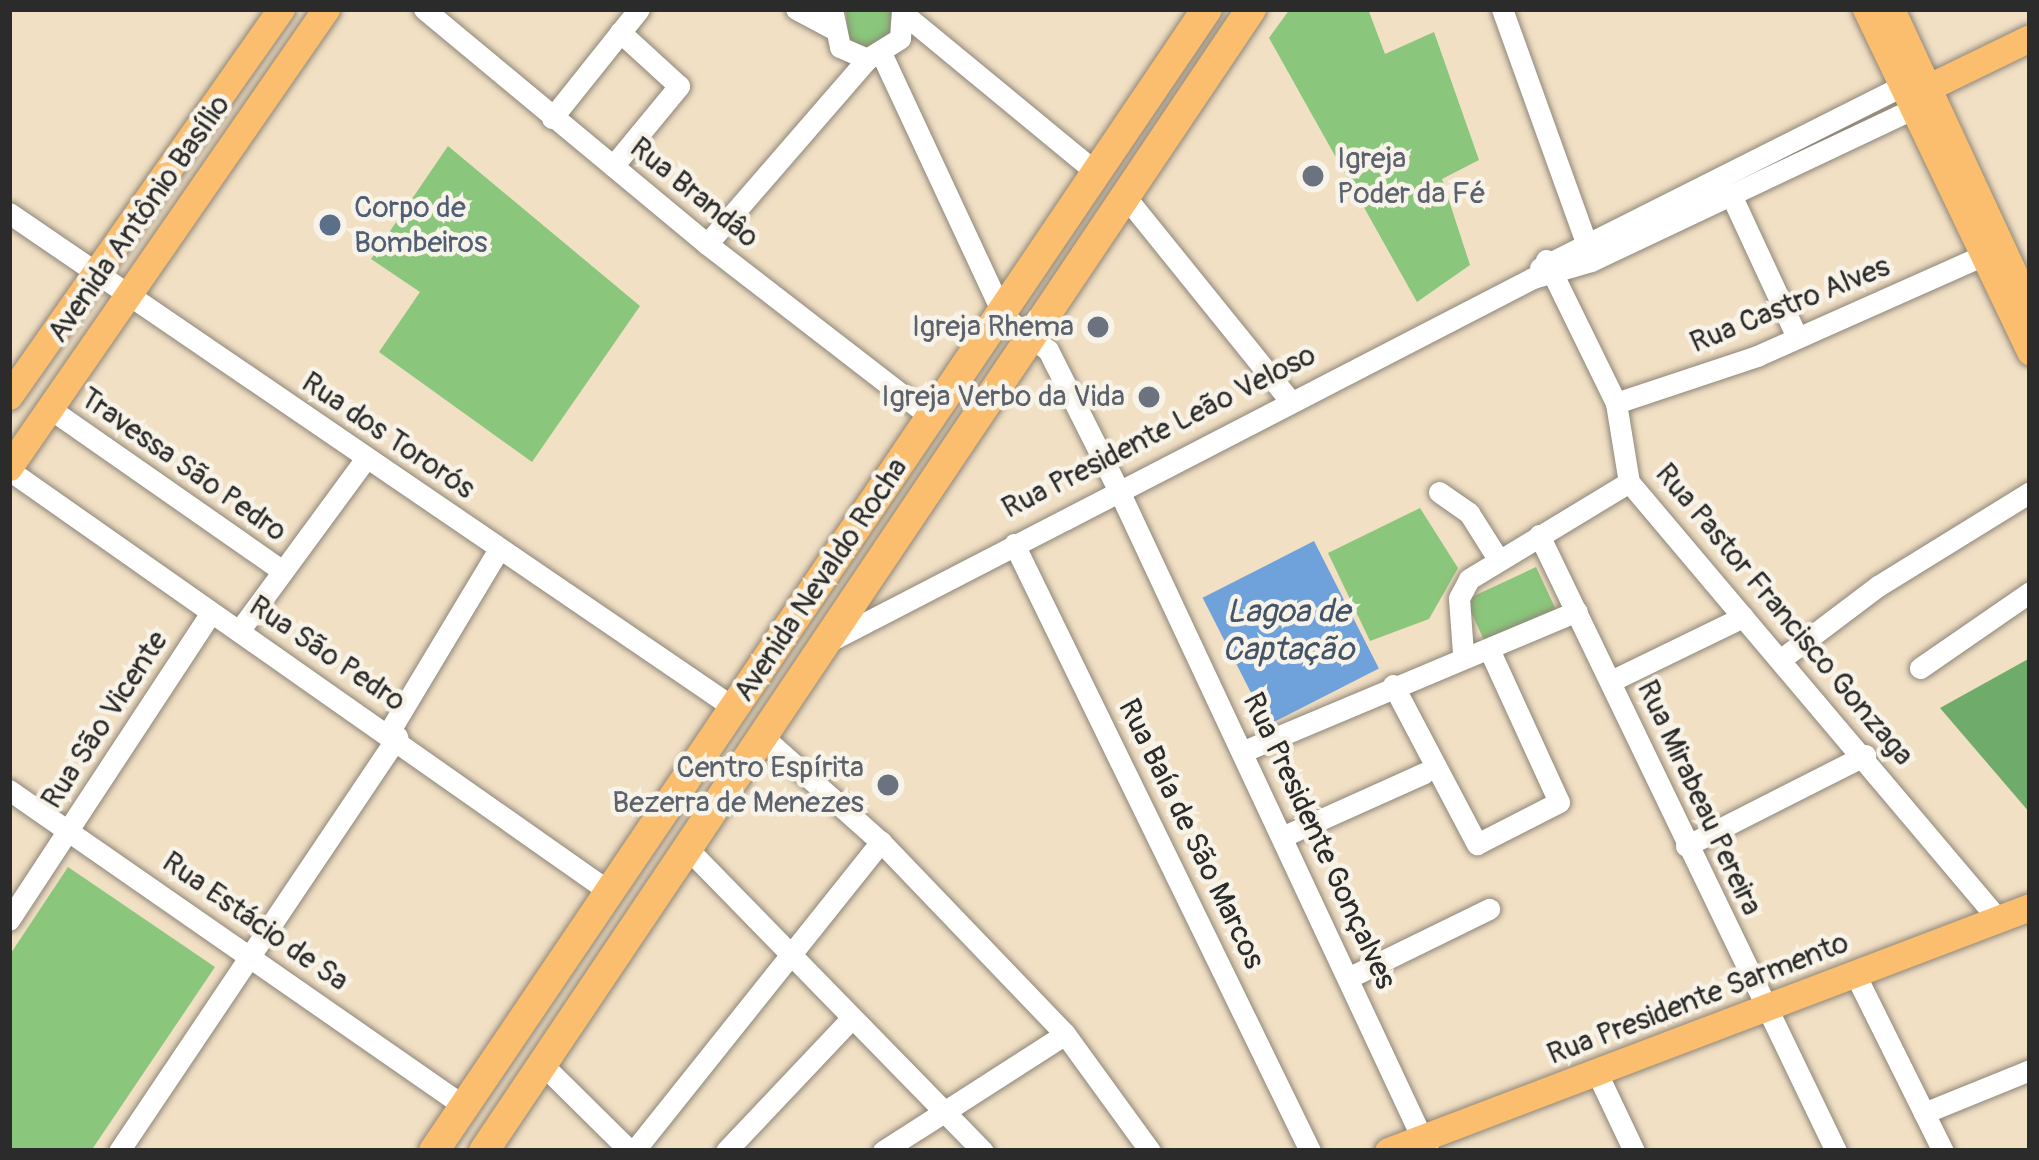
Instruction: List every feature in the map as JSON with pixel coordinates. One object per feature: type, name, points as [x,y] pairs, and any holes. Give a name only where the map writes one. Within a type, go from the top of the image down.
[{"type":"highway","name":"Avenida Nevaldo Rocha","points":[[434,1151],[1004,317],[1207,9]]},
{"type":"highway","name":"Avenida Nevaldo Rocha","points":[[490,1149],[541,1064],[817,648],[1034,336],[1251,9]]},
{"type":"main road","name":"Avenida Antônio Basílio","points":[[9,395],[280,9]]},
{"type":"main road","name":"Avenida Antônio Basílio","points":[[9,469],[125,294],[326,9]]},
{"type":"main road","points":[[1866,9],[2030,308]]},
{"type":"main road","points":[[1891,9],[1914,94],[2030,352]]},
{"type":"main road","name":"Rua Presidente Leão Veloso","points":[[1914,94],[2030,38]]},
{"type":"main road","name":"Rua Presidente Sarmento","points":[[1388,1151],[1425,1144],[2030,907]]},
{"type":"street","name":"Rua Brandâo","points":[[424,9],[706,244],[932,418]]},
{"type":"street","points":[[552,118],[639,9]]},
{"type":"street","points":[[796,9],[831,19],[840,47],[875,57],[1004,317]]},
{"type":"street","points":[[1502,9],[1585,241]]},
{"type":"street","points":[[903,12],[1096,172]]},
{"type":"street","points":[[706,244],[875,57],[900,38],[903,12]]},
{"type":"street","points":[[614,166],[672,100],[676,80],[620,32]]},
{"type":"street","name":"Rua Presidente Leão Veloso","points":[[1544,271],[1585,241],[1914,94]]},
{"type":"street","name":"Rua Presidente Leão Veloso","points":[[817,648],[1544,271],[1732,197],[1914,94]]},
{"type":"street","points":[[1124,195],[1291,402]]},
{"type":"street","points":[[1732,197],[1797,337]]},
{"type":"street","name":"Rua dos Tororós","points":[[9,213],[734,708]]},
{"type":"street","name":"Rua Castro Alves","points":[[1616,403],[1797,337],[1984,255]]},
{"type":"street","name":"Rua Pastor Francisco Gonzaga","points":[[1544,271],[1616,403],[1629,482],[1865,755],[1997,919]]},
{"type":"street","name":"Rua Presidente Gonçalves","points":[[1004,317],[1048,350],[1244,751],[1425,1144]]},
{"type":"street","name":"Travessa São Pedro","points":[[49,408],[283,571]]},
{"type":"street","points":[[239,632],[367,458]]},
{"type":"street","name":"Rua São Pedro","points":[[9,469],[393,734],[610,892]]},
{"type":"street","points":[[1463,653],[1461,590],[1498,559],[1629,482]]},
{"type":"street","points":[[1439,492],[1469,513],[1498,559]]},
{"type":"street","points":[[1780,660],[1878,586],[2030,492]]},
{"type":"street","name":"Rua Mirabeau Pereira","points":[[1539,535],[1836,1151]]},
{"type":"street","name":"Rua Baía de São Marcos","points":[[1015,544],[1310,1151]]},
{"type":"street","points":[[119,1151],[393,734],[500,549]]},
{"type":"street","points":[[1920,668],[2030,592]]},
{"type":"street","points":[[1244,751],[1463,653],[1490,651],[1577,611]]},
{"type":"street","name":"Rua São Vicente","points":[[9,920],[211,612]]},
{"type":"street","points":[[1611,681],[1743,617]]},
{"type":"street","points":[[1393,685],[1477,844],[1559,802],[1490,651]]},
{"type":"street","points":[[760,734],[881,842],[1065,1034],[1150,1151]]},
{"type":"street","points":[[1686,846],[1865,755]]},
{"type":"street","points":[[1284,836],[1424,772]]},
{"type":"street","name":"Rua Estácio de Sa","points":[[9,790],[464,1106]]},
{"type":"street","points":[[541,1064],[632,1151],[881,842]]},
{"type":"street","points":[[686,847],[789,958],[982,1151]]},
{"type":"street","points":[[1350,976],[1489,909]]},
{"type":"street","points":[[1856,976],[1943,1151]]},
{"type":"street","points":[[726,1151],[851,1018]]},
{"type":"street","points":[[883,1151],[1065,1034]]},
{"type":"street","points":[[1924,1113],[2030,1070]]},
{"type":"street","points":[[1597,1073],[1634,1151]]},
{"type":"green space","points":[[846,9],[891,9],[896,26],[874,52],[849,45]]},
{"type":"green space","points":[[1290,9],[1368,9],[1385,54],[1434,32],[1479,160],[1442,179],[1470,265],[1417,302],[1269,38]]},
{"type":"green space","points":[[448,146],[640,306],[532,462],[379,352],[420,292],[371,259]]},
{"type":"green space","points":[[1420,508],[1458,568],[1429,619],[1370,641],[1328,553]]},
{"type":"green space","points":[[1536,567],[1556,610],[1485,643],[1465,600]]},
{"type":"green space","points":[[2030,658],[2030,813],[1940,708]]},
{"type":"green space","points":[[68,867],[215,967],[91,1151],[9,1151],[9,956]]},
{"type":"water","name":"Lagoa de Captação","points":[[1314,541],[1379,668],[1268,725],[1203,598]]},
{"type":"place","name":"Igreja Poder da Fé","points":[[1313,176]]},
{"type":"place","name":"Corpo de Bombeiros","points":[[330,225]]},
{"type":"place","name":"Igreja Rhema","points":[[1098,327]]},
{"type":"place","name":"Igreja Verbo da Vida","points":[[1149,397]]},
{"type":"place","name":"Centro Espírita Bezerra de Menezes","points":[[888,785]]}]
